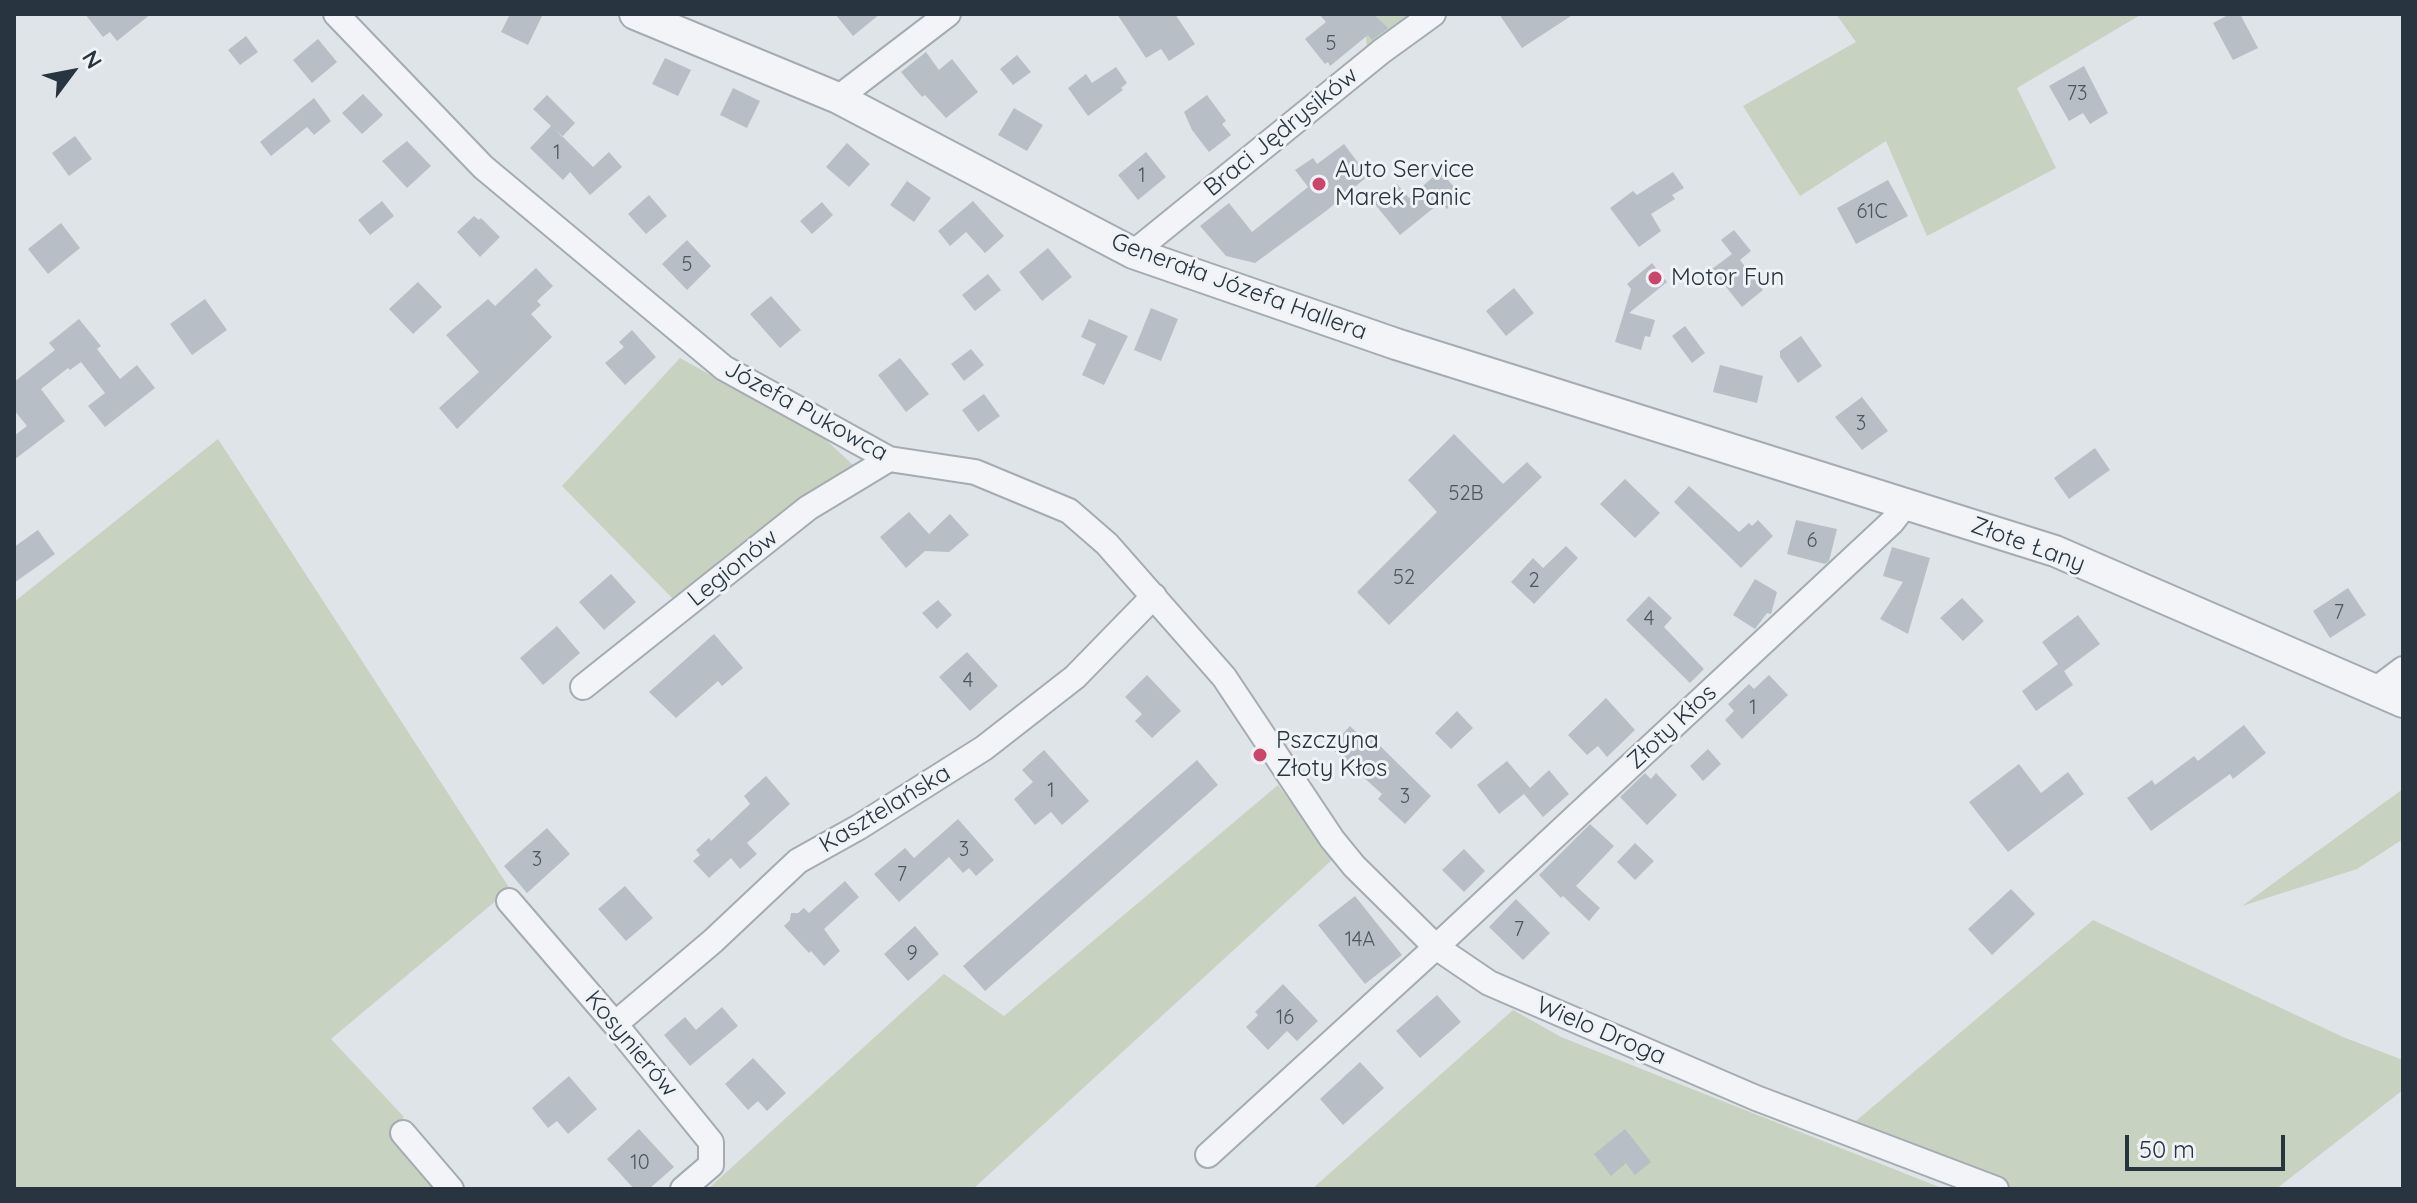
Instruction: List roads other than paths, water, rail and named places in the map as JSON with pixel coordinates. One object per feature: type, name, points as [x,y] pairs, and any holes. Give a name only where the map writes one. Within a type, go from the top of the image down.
[{"type":"street","name":"Józefa Pukowca","points":[[336,14],[483,167],[724,368],[889,459],[975,472],[1069,511],[1107,544],[1224,677],[1282,765]]},
{"type":"street","name":"Generała Józefa Hallera","points":[[635,14],[838,98],[1133,253],[1396,344],[1641,420]]},
{"type":"street","points":[[838,98],[948,14]]},
{"type":"street","name":"Braci Jędrysików","points":[[1133,253],[1382,51],[1433,14]]},
{"type":"street","name":"Złote Łany","points":[[1641,420],[2055,551],[2403,702]]},
{"type":"street","name":"Legionów","points":[[583,687],[808,508],[889,459]]},
{"type":"street","name":"Złoty Kłos","points":[[1208,1155],[1892,522],[1906,504]]},
{"type":"street","name":"Kasztelańska","points":[[615,1024],[713,941],[798,861],[859,827],[984,748],[1053,695],[1075,677],[1154,596]]},
{"type":"street","points":[[2375,690],[2403,669]]},
{"type":"street","name":"Wielo Droga","points":[[1282,765],[1354,866],[1436,947],[1489,983],[1756,1098],[1996,1189]]},
{"type":"street","name":"Kosynierów","points":[[509,901],[711,1142],[711,1165],[683,1189]]},
{"type":"street","points":[[403,1133],[451,1189]]},
{"type":"place","name":"Auto Service Marek Panic","points":[[1319,184]]},
{"type":"place","name":"Motor Fun","points":[[1655,278]]},
{"type":"place","name":"Pszczyna Złoty Kłos","points":[[1260,755]]}]
